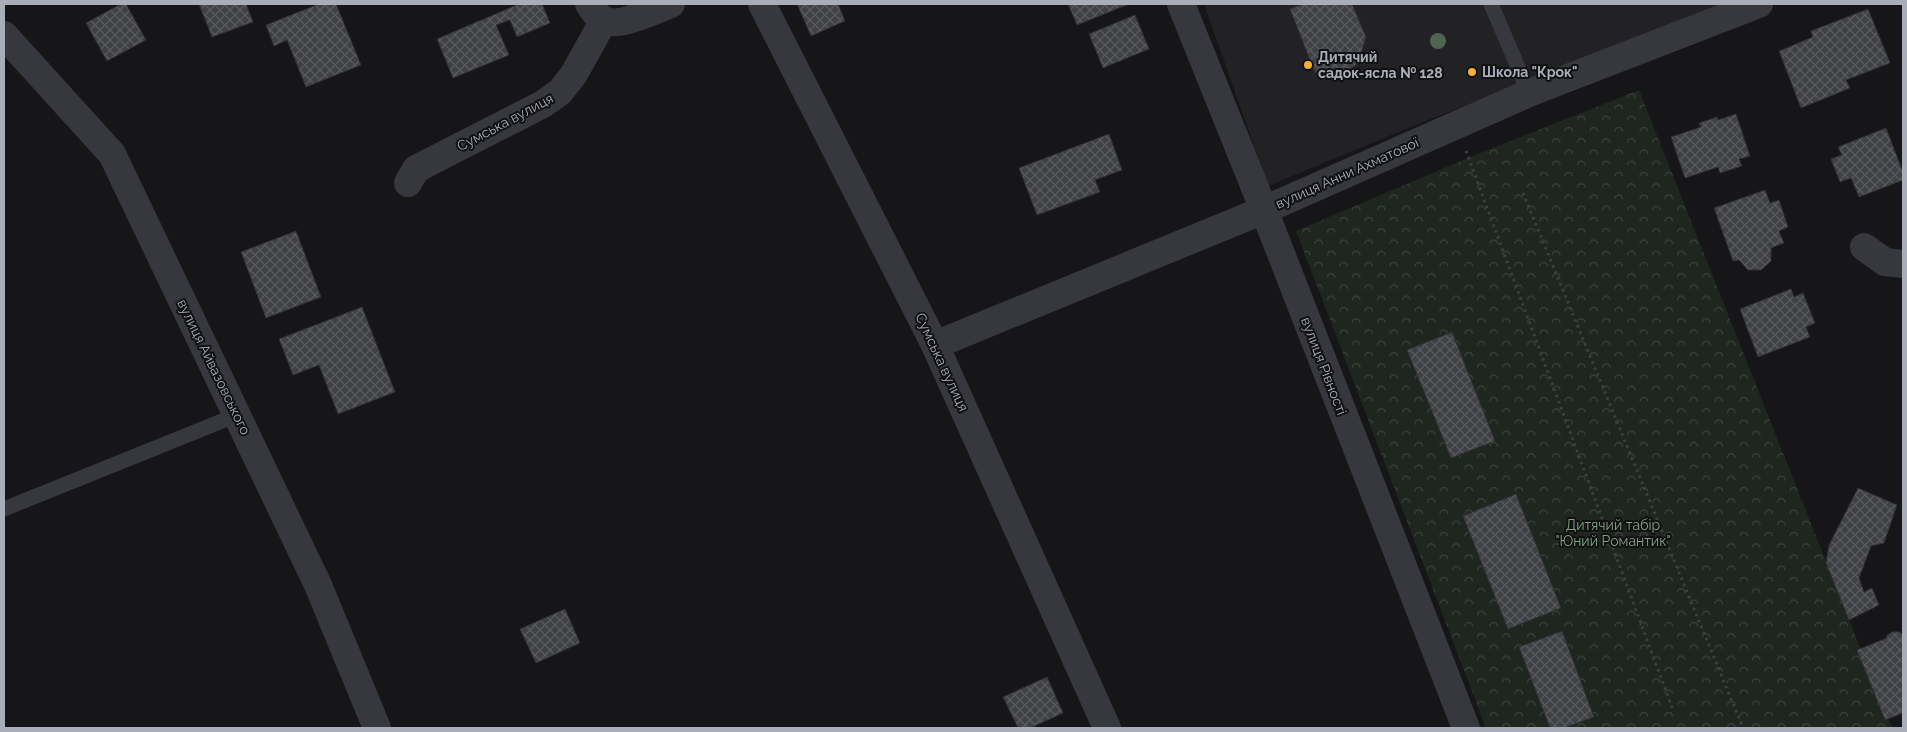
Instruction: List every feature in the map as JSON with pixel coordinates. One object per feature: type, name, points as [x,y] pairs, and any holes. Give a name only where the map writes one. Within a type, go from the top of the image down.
[{"type":"street","name":"Сумська вулиця","points":[[408,183],[416,169],[543,104],[560,92],[574,74],[597,12],[612,22],[623,21],[671,4]]},
{"type":"street","name":"Сумська вулиця","points":[[762,4],[935,345],[1107,728]]},
{"type":"street","name":"вулиця Рівності","points":[[1181,4],[1264,210],[1466,728]]},
{"type":"street","name":"вулиця Анни Ахматової","points":[[935,345],[1264,210],[1529,94],[1759,4]]},
{"type":"street","name":"вулиця Айвазовського","points":[[4,35],[112,154],[318,585],[377,728]]},
{"type":"street","points":[[1864,247],[1885,262],[1902,270]]},
{"type":"lane","points":[[1491,4],[1529,94]]},
{"type":"lane","points":[[4,509],[237,415]]},
{"type":"path","points":[[1458,124],[1468,158],[1673,710]]},
{"type":"path","points":[[1523,193],[1743,728]]},
{"type":"shaded area","points":[[1204,4],[1726,4],[1413,126],[1268,186]]},
{"type":"green space","name":"Дитячий табір \"Юний Романтик\"","points":[[1639,90],[1892,728],[1486,728],[1296,231],[1468,158]]},
{"type":"building","points":[[121,4],[126,4],[146,40],[107,61],[86,23]]},
{"type":"building","points":[[199,4],[246,4],[253,22],[212,37]]},
{"type":"building","points":[[319,4],[336,4],[361,65],[306,87],[287,40],[274,46],[266,25]]},
{"type":"building","points":[[519,4],[542,4],[550,23],[517,37],[510,20],[496,25],[509,55],[453,78],[437,39]]},
{"type":"building","points":[[797,4],[838,4],[845,21],[811,36]]},
{"type":"building","points":[[1068,4],[1129,4],[1077,25]]},
{"type":"building","points":[[1303,4],[1352,4],[1366,37],[1358,63],[1347,72],[1331,73],[1322,70],[1315,73],[1290,9]]},
{"type":"building","points":[[1868,9],[1890,63],[1846,80],[1850,88],[1801,108],[1779,51],[1813,37],[1811,31]]},
{"type":"building","points":[[1135,15],[1149,49],[1103,68],[1089,34]]},
{"type":"building","points":[[1736,114],[1750,156],[1739,159],[1742,166],[1720,173],[1718,167],[1685,178],[1671,137],[1701,127],[1699,123],[1717,117],[1718,120]]},
{"type":"building","points":[[1886,128],[1903,172],[1903,180],[1859,197],[1851,178],[1840,182],[1831,159],[1842,155],[1838,147]]},
{"type":"building","points":[[1109,134],[1122,170],[1095,180],[1100,192],[1037,215],[1019,168]]},
{"type":"building","points":[[1765,190],[1770,203],[1779,200],[1788,227],[1779,231],[1784,243],[1771,248],[1771,261],[1761,270],[1748,270],[1739,260],[1733,261],[1714,208]]},
{"type":"building","points":[[296,231],[321,297],[266,318],[241,252]]},
{"type":"building","points":[[1791,289],[1794,297],[1803,293],[1815,323],[1806,327],[1810,337],[1758,357],[1740,309]]},
{"type":"building","points":[[362,307],[395,392],[338,414],[319,365],[293,375],[279,339]]},
{"type":"building","points":[[1452,332],[1495,441],[1451,458],[1407,350]]},
{"type":"building","points":[[1858,488],[1897,505],[1884,543],[1871,546],[1859,578],[1864,592],[1872,588],[1879,605],[1849,620],[1826,563],[1829,545]]},
{"type":"building","points":[[1516,494],[1561,608],[1508,629],[1463,516]]},
{"type":"building","points":[[565,609],[580,643],[536,663],[520,629]]},
{"type":"building","points":[[1562,631],[1594,717],[1564,728],[1550,728],[1519,647]]},
{"type":"building","points":[[1892,632],[1900,632],[1903,635],[1903,713],[1885,720],[1857,650],[1887,638],[1887,635]]},
{"type":"building","points":[[1047,677],[1063,713],[1030,728],[1018,728],[1003,697]]},
{"type":"place","name":"Дитячий садок-ясла № 128","points":[[1308,65]]},
{"type":"place","name":"Школа \"Крок\"","points":[[1472,72]]}]
